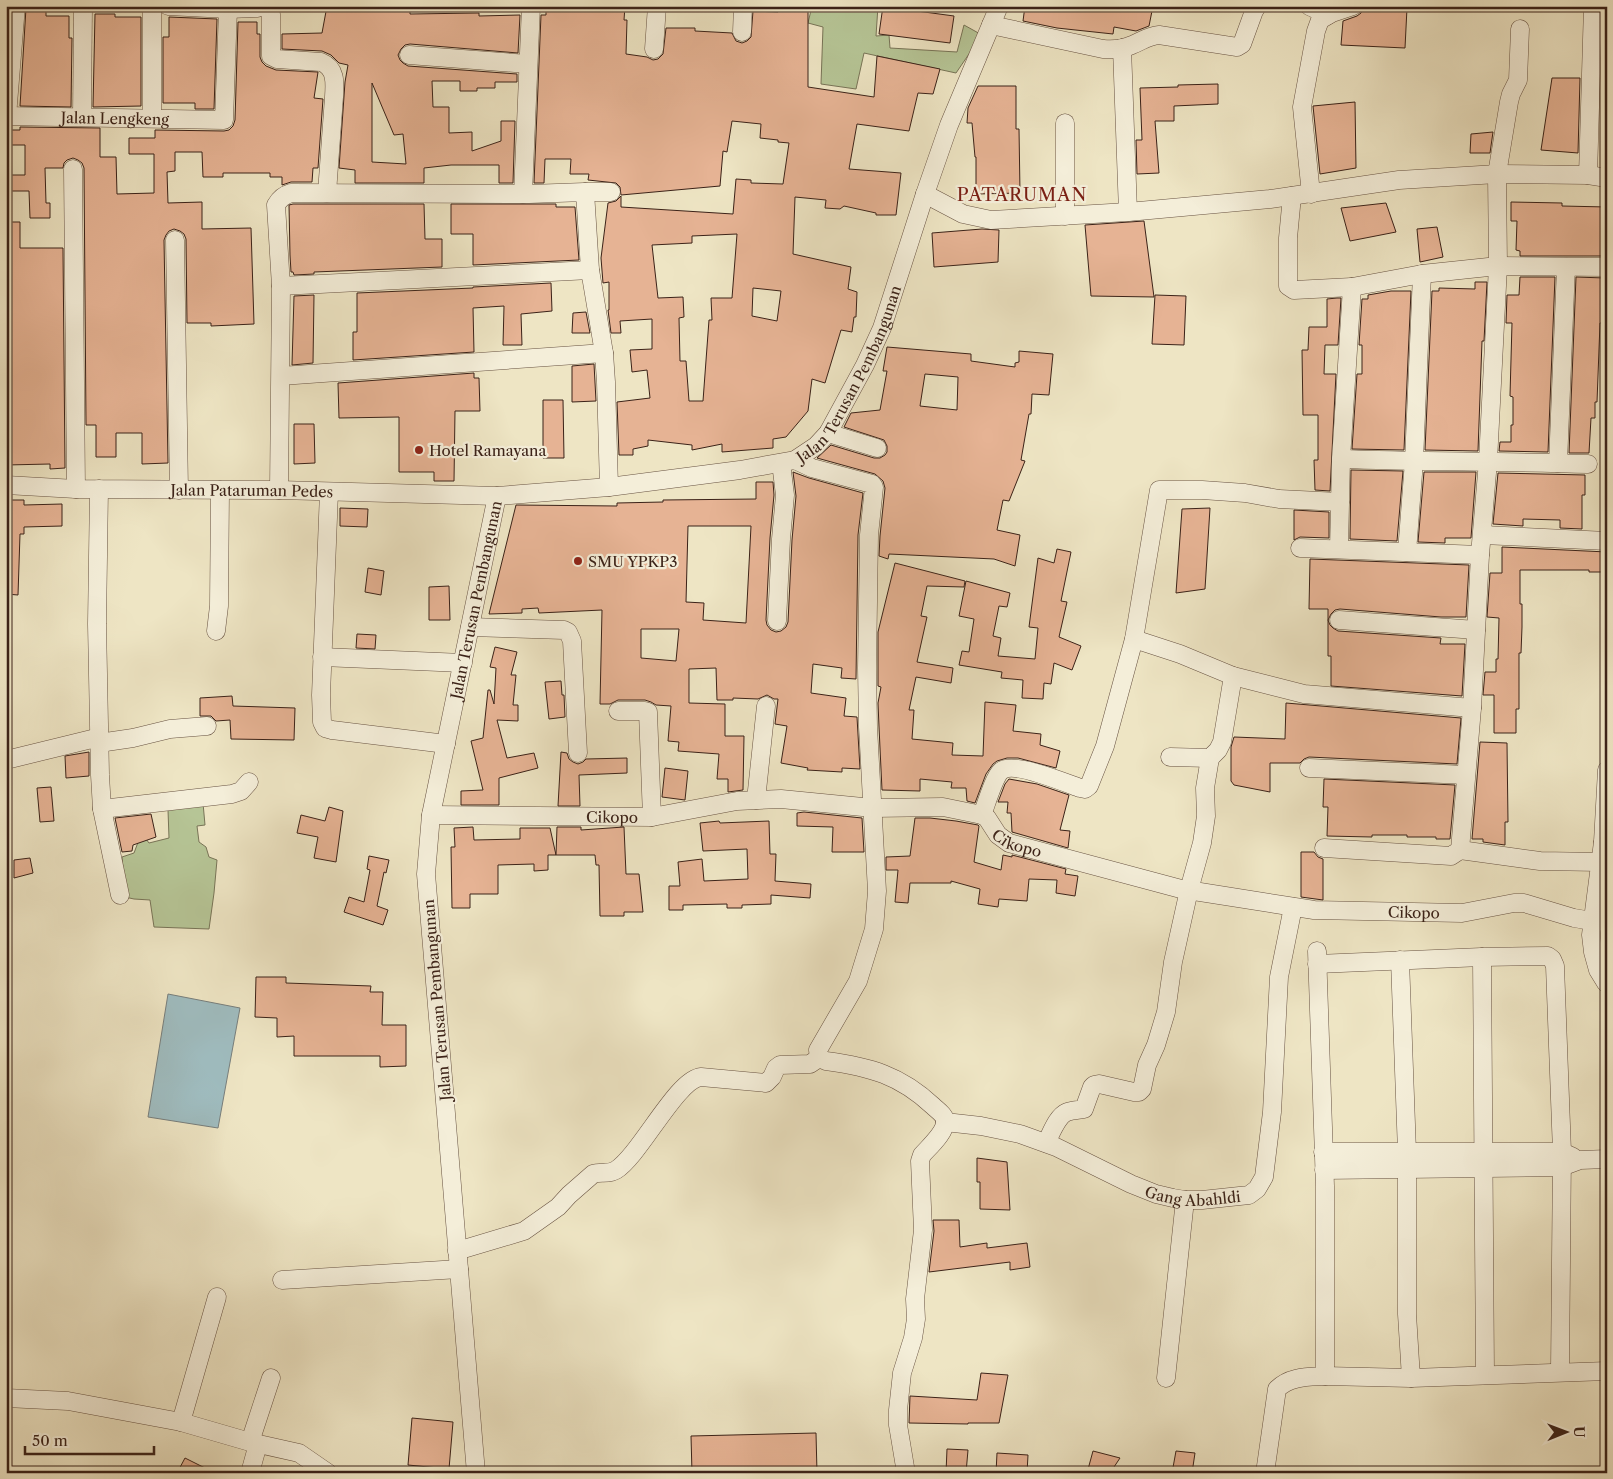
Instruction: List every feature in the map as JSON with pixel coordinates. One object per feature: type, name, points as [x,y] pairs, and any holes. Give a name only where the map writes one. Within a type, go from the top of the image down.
[{"type":"street","points":[[6,116],[16,6]]},
{"type":"street","points":[[82,117],[83,6]]},
{"type":"street","points":[[152,6],[152,118]]},
{"type":"street","points":[[179,7],[228,9],[257,8],[261,6]]},
{"type":"street","points":[[265,6],[271,14],[271,56],[277,59],[321,62],[328,64],[333,71],[335,81],[327,193]]},
{"type":"street","points":[[523,194],[531,6]]},
{"type":"street","points":[[654,50],[657,6]]},
{"type":"street","points":[[742,32],[743,6]]},
{"type":"street","name":"Jalan Terusan Pembangunan","points":[[476,1473],[426,874],[431,815],[497,496],[609,488],[740,470],[788,461],[816,446],[828,433],[865,365],[882,328],[949,125],[999,6]]},
{"type":"street","points":[[991,25],[1114,50],[1130,47],[1148,36],[1159,35],[1237,47],[1242,44],[1254,11],[1258,6]]},
{"type":"street","points":[[1309,6],[1328,15]]},
{"type":"street","points":[[1311,194],[1302,107],[1316,30],[1320,20],[1353,6]]},
{"type":"street","points":[[1588,175],[1593,6]]},
{"type":"street","name":"Jalan Lengkeng","points":[[6,116],[224,120],[228,9]]},
{"type":"street","points":[[1460,850],[1472,708],[1480,555],[1488,461],[1498,266],[1498,174],[1510,94],[1518,80],[1520,29]]},
{"type":"street","points":[[1122,48],[1128,212]]},
{"type":"street","points":[[409,55],[528,64]]},
{"type":"street","points":[[1065,123],[1065,216]]},
{"type":"street","points":[[73,169],[76,489]]},
{"type":"street","points":[[925,194],[963,214],[991,220],[1128,212],[1292,196],[1399,180],[1498,174],[1588,175],[1607,178]]},
{"type":"street","points":[[585,192],[590,270],[604,353],[609,488]]},
{"type":"street","points":[[279,490],[281,286],[276,205],[279,199],[291,193],[523,194],[611,192]]},
{"type":"street","points":[[1292,196],[1288,238],[1288,286],[1298,291],[1352,287],[1422,274],[1498,266],[1607,267]]},
{"type":"street","points":[[175,240],[179,490]]},
{"type":"street","points":[[1558,463],[1566,267]]},
{"type":"street","points":[[281,286],[590,270]]},
{"type":"street","points":[[1407,552],[1414,461],[1422,274]]},
{"type":"street","points":[[1338,548],[1341,458],[1352,287]]},
{"type":"street","points":[[281,376],[604,353]]},
{"type":"street","points":[[828,433],[877,448]]},
{"type":"street","points":[[1341,458],[1588,464]]},
{"type":"street","points":[[777,621],[781,539],[788,461],[872,484],[874,487],[869,536],[867,668],[868,727],[877,891],[874,929],[858,981],[818,1050],[819,1058]]},
{"type":"street","name":"Jalan Pataruman Pedes","points":[[6,484],[76,489],[279,490],[497,496]]},
{"type":"street","points":[[99,489],[97,624],[102,809],[120,895]]},
{"type":"street","points":[[216,631],[219,606],[220,490]]},
{"type":"street","points":[[982,815],[1000,771],[1008,768],[1029,771],[1080,788],[1086,789],[1089,786],[1105,746],[1134,639],[1159,490],[1202,490],[1245,493],[1279,499],[1340,502]]},
{"type":"street","points":[[329,492],[322,657],[322,722],[325,728],[446,744]]},
{"type":"street","points":[[1483,535],[1607,541]]},
{"type":"street","points":[[1300,548],[1480,555]]},
{"type":"street","points":[[1339,620],[1476,630]]},
{"type":"street","points":[[470,627],[564,630],[568,632],[572,641],[578,753]]},
{"type":"street","points":[[1134,639],[1180,654],[1233,676],[1304,694],[1472,708]]},
{"type":"street","points":[[322,657],[463,663]]},
{"type":"street","points":[[1046,1143],[1063,1114],[1084,1109],[1094,1084],[1134,1092],[1139,1092],[1142,1089],[1147,1066],[1156,1045],[1166,1012],[1173,962],[1206,816],[1205,788],[1210,758],[1218,750],[1222,742],[1233,676]]},
{"type":"street","points":[[756,800],[766,706]]},
{"type":"street","points":[[618,711],[648,712],[652,817]]},
{"type":"street","points":[[6,760],[100,740],[132,738],[170,729],[207,726]]},
{"type":"street","points":[[1170,757],[1210,758]]},
{"type":"street","points":[[1309,768],[1466,775]]},
{"type":"street","points":[[1606,983],[1598,970],[1591,935],[1599,921],[1600,862],[1605,842],[1607,770]]},
{"type":"street","points":[[102,809],[232,794],[241,791],[249,782]]},
{"type":"street","name":"Cikopo","points":[[431,815],[652,817],[737,801],[782,799],[873,808],[943,807],[982,815],[987,818],[998,835],[1009,843],[1189,890],[1314,910],[1462,913],[1514,903],[1524,903],[1574,918],[1599,921]]},
{"type":"street","points":[[1324,848],[1451,856],[1460,850],[1540,861],[1600,862]]},
{"type":"street","name":"Gang Abahldi","points":[[946,1122],[981,1126],[1020,1134],[1046,1143],[1156,1194],[1185,1200],[1249,1195],[1257,1189],[1264,1177],[1272,1112],[1279,977],[1293,907]]},
{"type":"street","points":[[1325,1376],[1324,1152],[1317,957],[1400,960],[1548,956],[1552,959],[1555,966],[1562,1160],[1560,1372]]},
{"type":"street","points":[[1482,957],[1485,1375]]},
{"type":"street","points":[[1400,960],[1407,1160],[1407,1314],[1411,1378]]},
{"type":"street","points":[[819,1058],[889,1075],[926,1100],[944,1117],[946,1122],[944,1129],[920,1160],[923,1230],[915,1300],[916,1319],[913,1338],[902,1373],[898,1410],[898,1425],[906,1473]]},
{"type":"street","points":[[457,1251],[524,1231],[558,1208],[569,1194],[593,1174],[597,1172],[607,1174],[615,1171],[624,1164],[660,1116],[692,1079],[701,1077],[766,1084],[780,1065],[810,1064],[819,1058]]},
{"type":"street","points":[[1324,1152],[1407,1160],[1607,1159]]},
{"type":"street","points":[[1324,1170],[1407,1160]]},
{"type":"street","points":[[1166,1378],[1185,1200]]},
{"type":"street","points":[[282,1280],[459,1269]]},
{"type":"street","points":[[182,1422],[217,1297]]},
{"type":"street","points":[[1265,1473],[1277,1388],[1293,1379],[1325,1376],[1411,1378],[1607,1370]]},
{"type":"street","points":[[250,1473],[254,1443],[271,1378]]},
{"type":"street","points":[[6,1398],[68,1401],[182,1422],[254,1443],[299,1453],[328,1473]]},
{"type":"green space","points":[[812,6],[878,6],[876,36],[889,35],[890,48],[957,52],[964,25],[982,35],[956,73],[864,53],[856,89],[821,84],[823,27],[808,23]]},
{"type":"green space","points":[[203,803],[205,825],[197,826],[199,842],[206,847],[209,857],[217,860],[209,929],[154,927],[150,900],[125,897],[122,857],[134,853],[140,837],[143,835],[149,843],[169,838],[168,810]]},
{"type":"water","points":[[168,994],[240,1008],[218,1128],[148,1117]]},
{"type":"building","points":[[327,6],[345,6],[344,10],[389,10],[389,6],[410,6],[410,14],[479,13],[479,16],[520,15],[518,53],[410,44],[405,45],[398,55],[400,60],[408,66],[517,74],[517,82],[495,82],[495,88],[477,88],[477,91],[460,91],[460,81],[432,81],[433,107],[449,107],[449,133],[472,132],[472,151],[501,141],[501,121],[515,121],[513,183],[499,183],[499,165],[451,165],[424,168],[424,183],[355,183],[355,170],[339,168],[345,82],[348,65],[339,63],[331,55],[322,51],[282,49],[282,34],[322,33]],"holes":[[[372,83],[394,135],[403,134],[406,164],[372,162]]]},
{"type":"building","points":[[582,6],[625,6],[624,20],[627,20],[626,54],[647,57],[653,60],[658,59],[663,54],[666,28],[695,28],[695,31],[732,33],[736,41],[742,43],[751,37],[753,11],[778,12],[778,6],[808,6],[808,87],[874,97],[877,56],[940,69],[933,94],[918,93],[909,131],[857,124],[849,169],[901,173],[896,215],[876,215],[876,213],[844,206],[840,209],[825,208],[826,200],[795,197],[793,254],[851,267],[848,289],[857,292],[856,317],[854,317],[852,332],[841,330],[825,383],[812,379],[808,411],[786,437],[773,439],[773,448],[722,452],[722,444],[692,450],[692,445],[648,440],[648,446],[633,449],[633,455],[619,455],[617,402],[650,398],[647,370],[632,372],[630,350],[652,349],[652,319],[620,321],[621,333],[611,333],[608,310],[609,282],[603,283],[601,258],[608,203],[616,201],[621,196],[621,207],[733,214],[736,179],[751,180],[751,183],[783,184],[789,143],[760,138],[761,124],[732,121],[727,152],[723,151],[720,186],[621,195],[620,187],[616,183],[588,180],[589,174],[570,174],[571,159],[545,159],[544,183],[534,183],[541,15],[546,15],[546,10],[582,8]],"holes":[[[737,234],[732,298],[711,298],[712,320],[709,320],[703,401],[689,401],[686,361],[680,361],[679,318],[684,317],[683,297],[658,298],[652,245],[692,243],[692,236]],[[753,288],[781,291],[777,321],[752,316]]]},
{"type":"building","points":[[883,6],[902,6],[902,9],[954,16],[950,43],[879,34]]},
{"type":"building","points":[[1025,6],[1153,6],[1149,26],[1136,31],[1114,27],[1113,34],[1057,28],[1023,21]]},
{"type":"building","points":[[26,8],[46,8],[46,16],[69,16],[69,38],[72,38],[71,107],[20,106]]},
{"type":"building","points":[[1363,8],[1407,8],[1405,48],[1341,45],[1343,21],[1357,16]]},
{"type":"building","points":[[95,14],[115,14],[115,17],[141,17],[141,106],[93,107]]},
{"type":"building","points":[[169,17],[217,19],[214,109],[195,109],[195,103],[163,103],[163,37],[169,37]]},
{"type":"building","points":[[238,22],[257,22],[257,34],[260,34],[260,57],[266,66],[276,70],[318,72],[314,98],[323,99],[318,168],[313,168],[312,182],[291,182],[282,185],[282,177],[270,177],[270,173],[223,173],[223,177],[203,177],[202,152],[175,152],[175,171],[167,172],[168,203],[202,202],[202,229],[251,228],[254,324],[211,326],[211,323],[187,323],[186,239],[180,231],[174,229],[169,231],[164,240],[168,463],[142,464],[142,433],[116,433],[116,457],[96,457],[96,425],[86,425],[84,168],[82,163],[73,158],[64,163],[63,168],[45,168],[46,203],[50,203],[50,218],[30,218],[29,191],[6,191],[6,175],[25,175],[25,145],[7,145],[6,130],[20,130],[20,127],[100,128],[100,157],[116,157],[117,194],[154,193],[154,154],[129,154],[129,138],[155,138],[155,130],[224,131],[229,130],[233,126],[235,120]]},
{"type":"building","points":[[1552,78],[1580,78],[1578,153],[1541,150]]},
{"type":"building","points":[[1218,84],[1218,104],[1174,106],[1174,121],[1155,121],[1159,173],[1137,174],[1136,140],[1142,140],[1140,88]]},
{"type":"building","points":[[978,86],[1016,86],[1016,129],[1019,129],[1020,193],[976,194],[976,157],[972,123],[967,123],[968,108]]},
{"type":"building","points":[[1355,102],[1356,168],[1320,174],[1313,106]]},
{"type":"building","points":[[1493,132],[1490,153],[1470,153],[1471,134]]},
{"type":"building","points":[[1511,202],[1562,203],[1562,206],[1607,207],[1607,256],[1520,256],[1520,251],[1516,250],[1517,221],[1511,221]]},
{"type":"building","points":[[1386,203],[1396,232],[1350,241],[1341,208]]},
{"type":"building","points":[[424,204],[425,239],[442,239],[442,267],[314,272],[314,274],[294,275],[291,272],[289,205]]},
{"type":"building","points":[[451,204],[556,204],[556,207],[575,207],[579,260],[473,265],[473,234],[451,234]]},
{"type":"building","points":[[1144,221],[1154,297],[1091,296],[1085,225]]},
{"type":"building","points":[[6,222],[20,222],[20,248],[63,248],[65,468],[50,469],[50,464],[6,465]]},
{"type":"building","points":[[1437,227],[1443,257],[1420,262],[1417,229]]},
{"type":"building","points":[[982,229],[999,230],[998,262],[934,267],[932,233]]},
{"type":"building","points":[[1520,277],[1555,277],[1548,452],[1499,451],[1500,442],[1511,442],[1511,425],[1513,425],[1513,397],[1510,396],[1512,323],[1506,323],[1507,295],[1519,295]]},
{"type":"building","points":[[1576,277],[1605,278],[1604,323],[1600,323],[1597,402],[1595,402],[1595,418],[1591,418],[1589,453],[1569,453]]},
{"type":"building","points":[[1475,282],[1487,282],[1484,341],[1482,341],[1478,451],[1425,450],[1432,291],[1439,291],[1439,288],[1475,289]]},
{"type":"building","points":[[551,283],[552,311],[521,314],[522,345],[503,345],[504,306],[473,308],[474,352],[353,360],[353,332],[357,332],[357,293]]},
{"type":"building","points":[[1391,291],[1411,291],[1404,450],[1352,449],[1357,374],[1362,374],[1362,345],[1359,345],[1362,299],[1368,299],[1368,295]]},
{"type":"building","points":[[314,295],[313,363],[292,365],[294,296]]},
{"type":"building","points":[[1155,295],[1186,296],[1184,345],[1152,344]]},
{"type":"building","points":[[1341,298],[1338,345],[1325,345],[1324,374],[1336,374],[1330,491],[1315,490],[1314,460],[1318,460],[1318,415],[1303,415],[1302,350],[1308,350],[1309,327],[1327,327],[1327,299]]},
{"type":"building","points":[[586,312],[590,333],[572,333],[573,313]]},
{"type":"building","points":[[887,347],[971,354],[971,361],[1015,367],[1015,363],[1019,362],[1019,351],[1053,354],[1049,395],[1032,394],[1031,414],[1029,414],[1021,460],[1025,461],[1009,501],[1003,500],[997,530],[1020,535],[1015,566],[994,559],[889,554],[888,559],[879,556],[885,488],[883,481],[875,474],[817,458],[831,445],[874,458],[880,458],[885,455],[887,446],[884,440],[844,427],[851,413],[880,410],[887,371],[883,371]],"holes":[[[925,374],[958,377],[957,410],[920,406]]]},
{"type":"building","points":[[594,364],[596,401],[572,402],[572,366]]},
{"type":"building","points":[[474,373],[474,378],[479,378],[480,411],[455,411],[454,481],[434,481],[434,472],[399,472],[399,417],[339,418],[338,383]]},
{"type":"building","points":[[543,400],[563,400],[564,458],[543,458]]},
{"type":"building","points":[[294,424],[314,424],[315,463],[294,464]]},
{"type":"building","points":[[1351,470],[1403,471],[1397,541],[1350,539]]},
{"type":"building","points":[[793,472],[863,493],[858,535],[856,679],[841,678],[842,668],[813,664],[811,693],[846,698],[844,716],[857,717],[860,769],[842,768],[842,772],[807,770],[808,768],[781,763],[787,726],[775,724],[778,699],[767,695],[758,699],[733,698],[733,700],[717,700],[716,668],[689,669],[689,703],[725,704],[725,736],[744,736],[743,790],[728,792],[728,779],[717,779],[719,754],[678,751],[679,742],[668,741],[671,706],[656,705],[645,700],[618,700],[610,704],[600,704],[602,610],[539,613],[538,608],[522,609],[522,613],[489,614],[516,505],[617,506],[617,503],[663,502],[663,500],[756,499],[756,482],[773,482],[774,495],[766,620],[771,630],[781,631],[788,622],[796,496]],"holes":[[[688,526],[751,526],[746,623],[703,620],[704,603],[686,602]],[[641,629],[679,629],[676,661],[641,658]]]},
{"type":"building","points":[[1424,472],[1476,472],[1471,538],[1445,538],[1445,543],[1418,542]]},
{"type":"building","points":[[1498,473],[1585,475],[1585,495],[1582,495],[1582,529],[1560,528],[1560,520],[1523,519],[1523,526],[1493,524]]},
{"type":"building","points":[[6,500],[24,500],[24,505],[62,504],[62,526],[24,527],[24,534],[20,534],[18,595],[6,594]]},
{"type":"building","points":[[340,508],[368,509],[367,527],[340,526]]},
{"type":"building","points":[[1210,508],[1205,589],[1176,593],[1182,509]]},
{"type":"building","points":[[1294,510],[1329,512],[1329,538],[1300,537],[1294,540]]},
{"type":"building","points":[[1502,547],[1607,552],[1607,572],[1589,572],[1589,570],[1520,570],[1522,627],[1521,653],[1519,653],[1519,709],[1516,709],[1516,733],[1494,733],[1494,695],[1483,695],[1485,672],[1496,672],[1496,659],[1498,659],[1499,618],[1487,617],[1490,573],[1502,573]]},
{"type":"building","points":[[1057,549],[1071,552],[1061,601],[1067,602],[1059,637],[1081,646],[1072,670],[1054,663],[1051,684],[1044,683],[1043,699],[1022,698],[1023,680],[1001,678],[1002,672],[959,665],[962,651],[969,652],[974,619],[959,616],[966,581],[1010,593],[1007,607],[999,606],[993,636],[1001,638],[998,656],[1035,659],[1038,628],[1029,627],[1038,558],[1054,563]]},
{"type":"building","points":[[1310,559],[1469,565],[1466,617],[1441,617],[1340,609],[1335,610],[1328,620],[1328,609],[1309,609]]},
{"type":"building","points":[[895,563],[965,581],[964,587],[927,586],[921,616],[927,617],[917,662],[953,668],[951,683],[916,677],[909,710],[914,710],[912,739],[953,743],[952,755],[983,756],[985,702],[1016,705],[1013,731],[1041,734],[1040,745],[1060,751],[1056,768],[1018,758],[1007,758],[997,761],[986,774],[975,803],[967,801],[966,788],[951,788],[952,782],[920,779],[920,791],[882,790],[878,703],[881,687],[878,686],[878,632]]},
{"type":"building","points":[[368,568],[384,571],[381,595],[365,592]]},
{"type":"building","points":[[449,586],[450,620],[429,620],[429,587]]},
{"type":"building","points":[[1328,620],[1330,625],[1338,631],[1441,638],[1440,644],[1465,644],[1462,696],[1331,686],[1331,656],[1328,656]]},
{"type":"building","points":[[357,634],[376,635],[375,649],[356,648]]},
{"type":"building","points":[[495,647],[517,652],[511,675],[516,675],[513,705],[518,705],[518,721],[497,720],[507,758],[534,753],[538,768],[499,778],[499,805],[461,805],[461,791],[483,790],[471,741],[483,738],[488,690],[490,690],[494,704],[496,668],[490,667]]},
{"type":"building","points":[[561,681],[565,717],[549,719],[545,682]]},
{"type":"building","points":[[232,696],[233,706],[295,708],[294,740],[231,739],[230,720],[216,721],[211,716],[200,716],[200,698]]},
{"type":"building","points":[[1286,703],[1461,718],[1457,764],[1309,757],[1300,763],[1270,763],[1270,792],[1234,785],[1231,781],[1231,747],[1234,737],[1285,739]]},
{"type":"building","points":[[1480,742],[1507,743],[1508,822],[1505,822],[1505,845],[1483,842],[1483,839],[1472,839]]},
{"type":"building","points":[[89,752],[89,776],[66,778],[65,756]]},
{"type":"building","points":[[561,752],[567,753],[569,759],[578,764],[586,759],[627,758],[627,773],[579,775],[580,806],[558,806]]},
{"type":"building","points":[[665,768],[688,771],[685,800],[662,797]]},
{"type":"building","points":[[1009,779],[1037,784],[1069,795],[1060,830],[1070,831],[1068,848],[1012,832],[1011,813],[1007,813],[1008,802],[998,802]]},
{"type":"building","points":[[1324,779],[1455,785],[1450,839],[1407,837],[1407,835],[1372,835],[1372,837],[1327,836],[1328,807],[1323,807]]},
{"type":"building","points":[[51,787],[54,821],[40,822],[37,788]]},
{"type":"building","points":[[329,807],[343,811],[336,862],[314,858],[318,837],[297,833],[301,815],[325,821]]},
{"type":"building","points":[[804,812],[862,818],[864,852],[832,852],[833,827],[797,826],[797,813]]},
{"type":"building","points":[[151,814],[156,837],[133,845],[132,851],[122,852],[115,818]]},
{"type":"building","points":[[915,818],[930,818],[978,825],[974,862],[1001,870],[1003,855],[1012,857],[1012,855],[1066,869],[1065,874],[1078,876],[1075,896],[1056,893],[1057,880],[1029,879],[1027,901],[999,899],[998,907],[978,904],[980,889],[951,881],[951,883],[910,883],[908,903],[895,902],[898,870],[886,870],[886,857],[910,856]]},
{"type":"building","points":[[719,821],[720,823],[769,821],[770,854],[776,854],[775,881],[811,884],[810,898],[771,895],[771,904],[742,905],[742,908],[727,908],[727,904],[683,905],[683,910],[669,910],[669,886],[680,886],[678,862],[702,859],[704,881],[748,879],[747,849],[703,851],[700,823]]},
{"type":"building","points":[[473,827],[474,840],[520,839],[520,828],[550,828],[556,855],[548,855],[548,870],[534,871],[534,864],[498,865],[498,894],[470,894],[470,908],[452,908],[451,847],[455,847],[454,828]]},
{"type":"building","points":[[557,827],[581,827],[581,830],[624,827],[626,874],[639,874],[643,912],[624,912],[624,916],[600,916],[599,865],[596,865],[595,855],[556,855]]},
{"type":"building","points":[[1301,852],[1314,852],[1323,859],[1323,900],[1301,897]]},
{"type":"building","points":[[369,856],[389,860],[386,873],[384,872],[377,906],[388,910],[383,925],[344,912],[349,897],[364,902],[370,870],[367,869]]},
{"type":"building","points":[[30,858],[33,873],[14,878],[14,860]]},
{"type":"building","points":[[256,977],[286,977],[286,983],[371,986],[370,992],[383,992],[382,1025],[406,1025],[406,1066],[380,1067],[380,1056],[294,1056],[294,1036],[277,1037],[277,1018],[255,1017]]},
{"type":"building","points":[[977,1158],[1007,1162],[1010,1210],[980,1209],[980,1182],[977,1182]]},
{"type":"building","points":[[933,1220],[959,1220],[960,1247],[987,1243],[987,1248],[1027,1243],[1030,1267],[1010,1270],[1010,1262],[929,1272],[934,1231]]},
{"type":"building","points":[[981,1373],[1008,1375],[999,1423],[909,1423],[910,1396],[977,1400]]},
{"type":"building","points":[[412,1418],[453,1422],[449,1469],[408,1465]]},
{"type":"building","points":[[816,1433],[817,1473],[692,1473],[691,1436]]},
{"type":"building","points":[[947,1449],[968,1450],[966,1473],[946,1473]]},
{"type":"building","points":[[1093,1451],[1120,1458],[1114,1467],[1114,1473],[1087,1473]]},
{"type":"building","points":[[1176,1451],[1195,1453],[1192,1473],[1172,1473]]},
{"type":"building","points":[[997,1453],[1028,1455],[1027,1473],[996,1473]]},
{"type":"building","points":[[185,1458],[215,1473],[177,1473]]},
{"type":"place","name":"Hotel Ramayana","points":[[419,450]]},
{"type":"place","name":"SMU YPKP3","points":[[578,561]]},
{"type":"district","name":"PATARUMAN","points":[[1022,195]]}]
